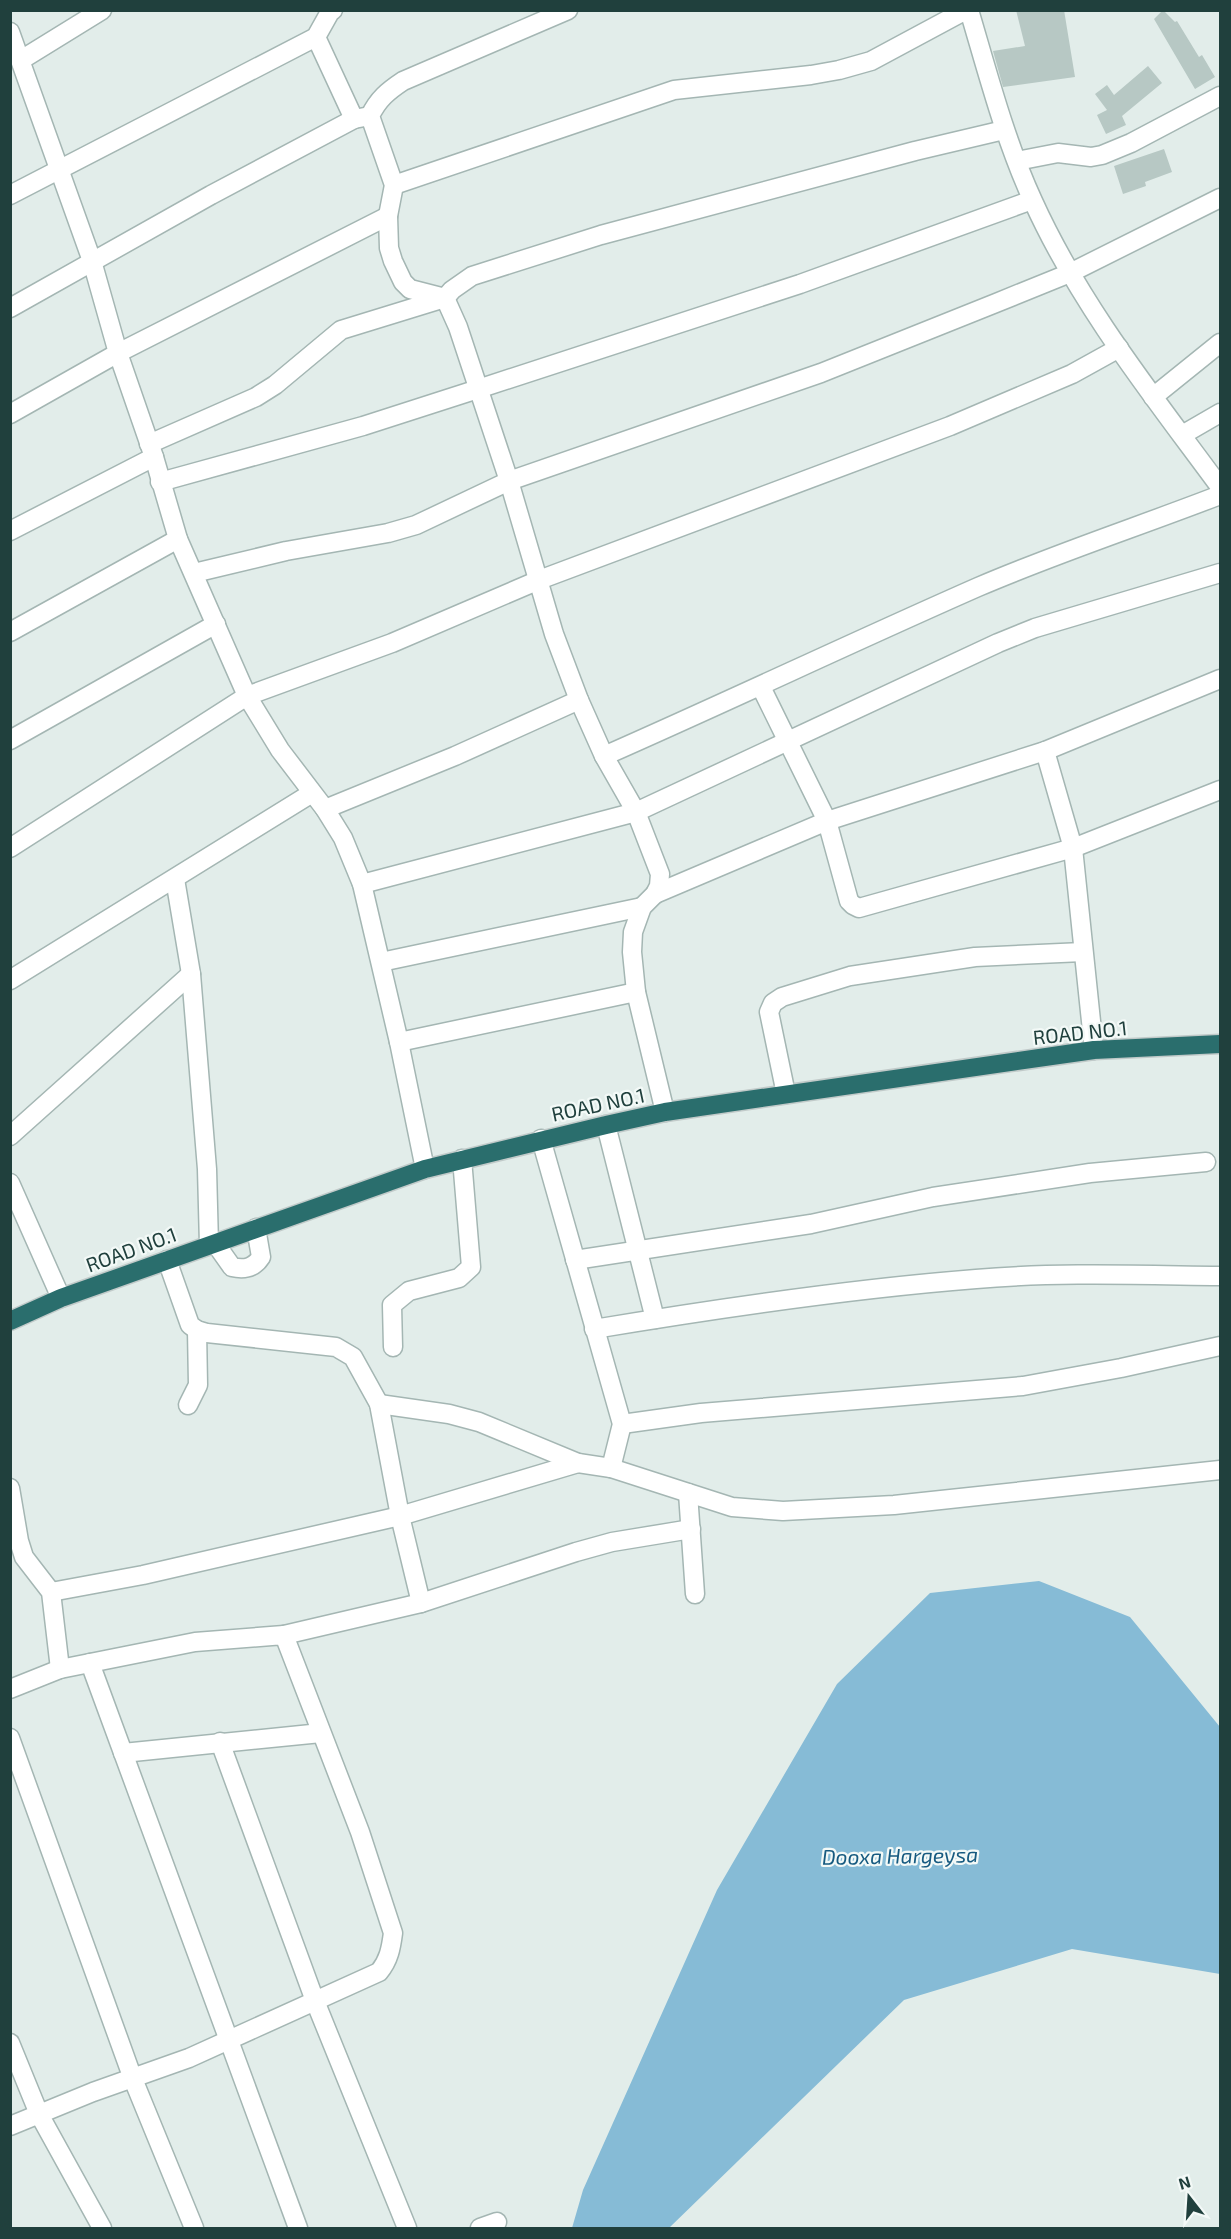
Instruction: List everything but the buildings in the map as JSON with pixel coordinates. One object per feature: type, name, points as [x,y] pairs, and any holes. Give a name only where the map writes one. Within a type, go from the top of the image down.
[{"type":"highway","name":"ROAD NO.1","points":[[10,1321],[62,1298],[425,1168],[541,1139],[664,1112],[1094,1050],[1221,1044]]},
{"type":"street","points":[[19,72],[102,10]]},
{"type":"street","points":[[10,308],[92,261],[362,117],[385,93],[403,81],[568,10]]},
{"type":"street","points":[[394,185],[674,90],[811,75],[871,61],[968,10],[1004,130],[1032,200],[1070,273],[1153,397],[1220,486],[1125,532],[1056,555],[978,587],[604,756]]},
{"type":"street","points":[[10,195],[316,37],[330,11]]},
{"type":"street","points":[[10,32],[19,72],[59,170],[92,261],[118,353],[152,451],[178,539],[247,696],[280,750],[325,809],[343,838],[362,884],[399,1042],[425,1168]]},
{"type":"street","points":[[316,37],[362,117],[394,185],[387,216],[389,248],[403,282],[410,289],[445,298]]},
{"type":"street","points":[[1017,161],[1058,153],[1091,157],[1102,155],[1131,143],[1221,96]]},
{"type":"street","points":[[10,531],[152,451],[256,397],[275,385],[341,330],[445,298],[472,276],[601,235],[915,151],[1004,130]]},
{"type":"street","points":[[194,573],[286,551],[388,533],[444,513],[509,481],[821,373],[1070,273],[1221,198]]},
{"type":"street","points":[[160,482],[363,426],[478,389],[800,284],[1032,200]]},
{"type":"street","points":[[10,414],[118,353],[387,216]]},
{"type":"street","points":[[445,298],[458,327],[509,481],[554,634],[579,700],[604,756],[636,812],[660,874],[659,886],[633,932],[632,952],[636,992],[664,1112]]},
{"type":"street","points":[[1153,397],[1221,343]]},
{"type":"street","points":[[10,848],[247,696],[392,643],[539,580],[950,426],[1072,374],[1119,348]]},
{"type":"street","points":[[1182,435],[1221,413]]},
{"type":"street","points":[[10,632],[178,539]]},
{"type":"street","points":[[362,884],[636,812],[998,643],[1035,628],[1221,573]]},
{"type":"street","points":[[10,740],[216,624]]},
{"type":"street","points":[[381,962],[649,901],[827,822],[1045,751],[1221,679]]},
{"type":"street","points":[[761,687],[827,822],[849,900],[859,908],[1073,848],[1221,790]]},
{"type":"street","points":[[325,809],[455,756],[579,700]]},
{"type":"street","points":[[1045,751],[1073,848],[1094,1050]]},
{"type":"street","points":[[10,980],[312,793]]},
{"type":"street","points":[[175,879],[191,974],[212,1244],[232,1267],[243,1269],[257,1264],[261,1257],[256,1228]]},
{"type":"street","points":[[786,1094],[769,1012],[773,1003],[782,997],[849,976],[963,958],[1083,952]]},
{"type":"street","points":[[10,1136],[191,974]]},
{"type":"street","points":[[399,1042],[636,992]]},
{"type":"street","points":[[606,1125],[655,1319]]},
{"type":"street","points":[[541,1139],[622,1424],[611,1468]]},
{"type":"street","points":[[393,1347],[392,1305],[409,1291],[459,1278],[471,1268],[462,1159]]},
{"type":"street","points":[[575,1260],[811,1224],[944,1195],[1090,1173],[1206,1162]]},
{"type":"street","points":[[10,1183],[62,1298]]},
{"type":"street","points":[[167,1260],[190,1325],[196,1330],[207,1334],[336,1347],[353,1357],[379,1404],[400,1516],[421,1603]]},
{"type":"street","points":[[594,1329],[858,1291],[976,1279],[1086,1273],[1221,1276]]},
{"type":"street","points":[[188,1405],[198,1384],[196,1330]]},
{"type":"street","points":[[622,1424],[701,1413],[1023,1386],[1221,1346]]},
{"type":"street","points":[[379,1404],[449,1414],[479,1422],[578,1463],[611,1468],[732,1506],[783,1511],[894,1505],[1221,1470]]},
{"type":"street","points":[[51,1592],[143,1575],[400,1516],[578,1463]]},
{"type":"street","points":[[10,1488],[15,1544],[51,1592],[60,1669]]},
{"type":"street","points":[[688,1492],[695,1594]]},
{"type":"street","points":[[10,1689],[60,1669],[195,1642],[284,1635],[421,1603],[585,1549],[612,1542],[691,1529]]},
{"type":"street","points":[[10,2126],[227,2041],[379,1972],[386,1964],[393,1933],[360,1832],[284,1635]]},
{"type":"street","points":[[90,1663],[298,2229]]},
{"type":"street","points":[[123,1753],[321,1733]]},
{"type":"street","points":[[10,1738],[133,2079],[194,2229]]},
{"type":"street","points":[[220,1742],[315,2001],[407,2229]]},
{"type":"street","points":[[10,2043],[39,2114],[102,2229]]},
{"type":"water","name":"Dooxa Hargeysa","points":[[1039,1581],[1130,1617],[1220,1727],[1220,1974],[1072,1949],[904,2000],[669,2228],[572,2228],[583,2190],[717,1890],[837,1684],[930,1593]]}]
